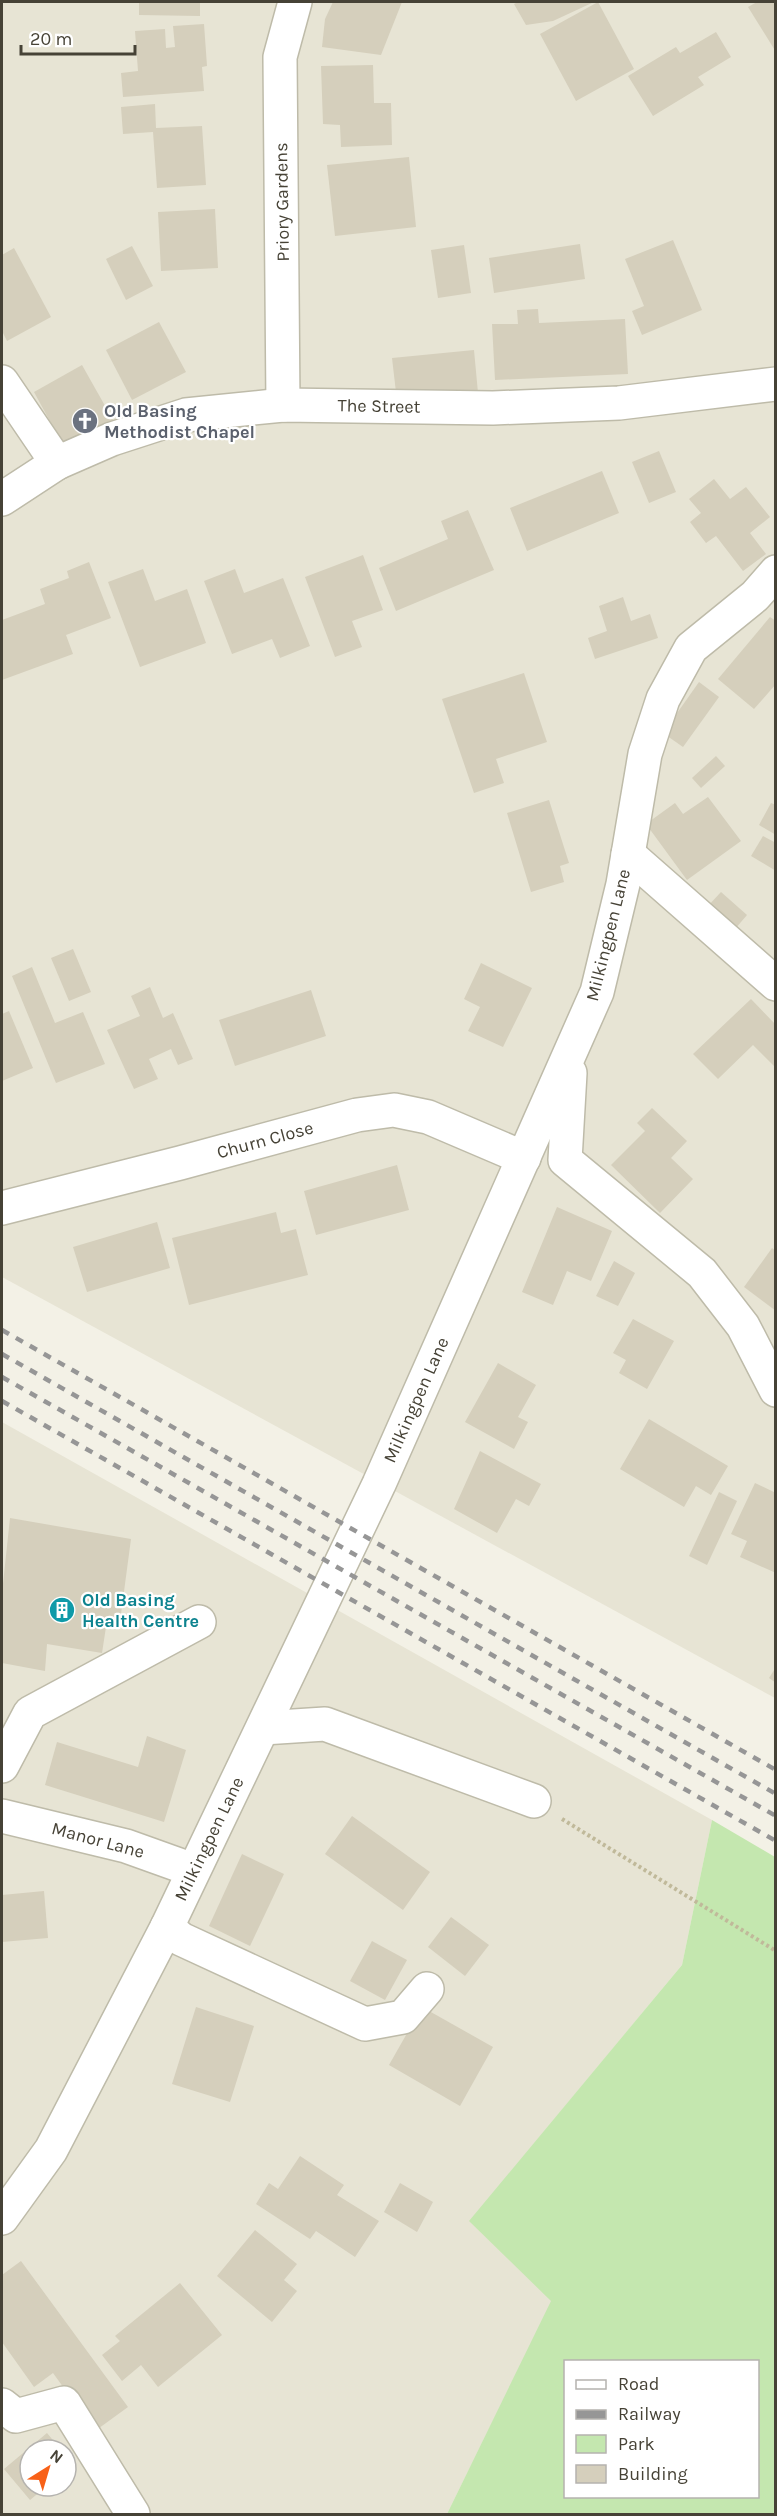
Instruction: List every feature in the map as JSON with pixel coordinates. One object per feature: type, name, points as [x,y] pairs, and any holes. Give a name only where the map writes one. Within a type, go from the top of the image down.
[{"type":"street","name":"Priory Gardens","points":[[283,405],[280,57],[295,2]]},
{"type":"street","points":[[2,382],[57,463]]},
{"type":"street","name":"The Street","points":[[2,498],[57,463],[112,439],[186,415],[283,405],[493,408],[584,405],[619,403],[776,384]]},
{"type":"street","name":"Milkingpen Lane","points":[[2,2218],[51,2150],[167,1927],[379,1484],[597,992],[628,854],[645,754],[663,699],[691,648],[755,596],[776,572]]},
{"type":"street","points":[[628,854],[776,984]]},
{"type":"street","points":[[571,1050],[565,1160],[702,1273],[743,1326],[776,1390]]},
{"type":"street","name":"Churn Close","points":[[2,1208],[357,1115],[394,1110],[428,1117],[524,1158]]},
{"type":"street","points":[[2,1766],[30,1713],[199,1622]]},
{"type":"street","points":[[263,1728],[325,1724],[534,1801]]},
{"type":"street","name":"Manor Lane","points":[[2,1816],[126,1846],[193,1870]]},
{"type":"street","points":[[167,1927],[181,1939],[365,2024],[404,2017],[427,1989]]},
{"type":"street","points":[[2,2405],[16,2416],[64,2403],[133,2514]]},
{"type":"path","points":[[534,1801],[776,1951]]},
{"type":"shaded area","points":[[2,2],[775,2],[775,1698],[2,1277]]},
{"type":"shaded area","points":[[2,1422],[712,1820],[682,1965],[470,2221],[552,2301],[447,2514],[2,2514]]},
{"type":"green space","points":[[712,1820],[775,1857],[775,2514],[447,2514],[551,2301],[469,2221],[682,1965]]},
{"type":"building","points":[[139,2],[200,2],[200,16],[139,15]]},
{"type":"building","points":[[333,2],[402,2],[381,55],[322,47],[325,19]]},
{"type":"building","points":[[518,2],[594,2],[553,21],[526,25],[514,4]]},
{"type":"building","points":[[598,2],[634,69],[576,101],[540,34]]},
{"type":"building","points":[[757,2],[776,2],[776,52],[748,7]]},
{"type":"building","points":[[204,24],[207,66],[202,67],[204,91],[123,97],[121,73],[138,71],[135,31],[165,29],[166,48],[175,47],[173,26]]},
{"type":"building","points":[[716,32],[731,57],[698,77],[704,85],[653,116],[628,76],[676,47],[680,53]]},
{"type":"building","points":[[373,65],[374,103],[391,103],[392,145],[341,147],[340,125],[323,124],[321,66]]},
{"type":"building","points":[[155,104],[156,128],[202,126],[206,185],[157,188],[153,132],[123,134],[121,107]]},
{"type":"building","points":[[409,157],[416,227],[335,236],[327,165]]},
{"type":"building","points":[[215,209],[218,268],[161,271],[158,212]]},
{"type":"building","points":[[673,240],[702,310],[642,335],[632,311],[644,306],[625,259]]},
{"type":"building","points":[[580,244],[585,279],[494,293],[489,258]]},
{"type":"building","points":[[464,245],[471,293],[438,298],[431,250]]},
{"type":"building","points":[[132,246],[153,286],[126,300],[106,259]]},
{"type":"building","points":[[14,248],[51,317],[7,341],[2,331],[2,255]]},
{"type":"building","points":[[538,309],[539,323],[625,319],[628,374],[495,380],[492,324],[518,324],[517,310]]},
{"type":"building","points":[[159,322],[186,372],[132,400],[106,350]]},
{"type":"building","points":[[474,350],[478,393],[397,401],[392,358]]},
{"type":"building","points":[[82,365],[113,420],[64,447],[34,392]]},
{"type":"building","points":[[659,451],[676,492],[649,503],[632,462]]},
{"type":"building","points":[[602,471],[619,513],[527,551],[510,508]]},
{"type":"building","points":[[714,479],[730,499],[746,487],[770,517],[750,533],[766,554],[743,571],[716,536],[706,543],[690,522],[701,513],[689,499]]},
{"type":"building","points":[[468,510],[494,570],[396,611],[379,568],[448,539],[441,521]]},
{"type":"building","points":[[363,555],[383,610],[352,621],[362,647],[335,657],[305,577]]},
{"type":"building","points":[[89,562],[111,618],[66,635],[73,654],[2,680],[2,620],[45,604],[40,589],[69,578],[67,571]]},
{"type":"building","points":[[143,569],[155,601],[187,589],[206,643],[140,667],[108,582]]},
{"type":"building","points":[[235,569],[244,593],[283,578],[310,646],[280,658],[272,639],[232,654],[204,581]]},
{"type":"building","points":[[623,597],[631,621],[650,614],[658,638],[595,659],[588,638],[607,631],[599,606]]},
{"type":"building","points":[[770,617],[776,621],[776,684],[754,709],[718,679]]},
{"type":"building","points":[[524,673],[547,742],[496,759],[504,783],[474,793],[442,699]]},
{"type":"building","points":[[699,682],[719,697],[683,747],[663,733]]},
{"type":"building","points":[[716,756],[725,766],[701,788],[692,778]]},
{"type":"building","points":[[708,797],[741,841],[687,880],[646,824],[675,803],[683,814]]},
{"type":"building","points":[[549,800],[569,863],[560,866],[564,882],[531,892],[507,813]]},
{"type":"building","points":[[771,803],[776,805],[776,835],[759,825]]},
{"type":"building","points":[[763,836],[776,843],[776,871],[751,856]]},
{"type":"building","points":[[721,892],[747,915],[735,929],[708,906]]},
{"type":"building","points":[[73,949],[91,992],[69,1001],[51,958]]},
{"type":"building","points":[[481,963],[532,988],[503,1047],[468,1031],[480,1007],[464,999]]},
{"type":"building","points":[[32,967],[55,1023],[83,1012],[105,1064],[56,1083],[12,976]]},
{"type":"building","points":[[150,987],[163,1018],[173,1013],[193,1059],[178,1065],[171,1049],[149,1059],[158,1079],[134,1089],[107,1030],[140,1016],[131,996]]},
{"type":"building","points":[[311,990],[326,1036],[235,1066],[219,1020]]},
{"type":"building","points":[[751,999],[776,1025],[776,1068],[753,1045],[718,1079],[693,1054]]},
{"type":"building","points":[[9,1011],[33,1068],[2,1081],[2,1014]]},
{"type":"building","points":[[652,1108],[687,1141],[671,1158],[693,1179],[660,1213],[611,1165],[645,1131],[637,1123]]},
{"type":"building","points":[[397,1165],[409,1210],[316,1235],[304,1191]]},
{"type":"building","points":[[557,1207],[612,1231],[591,1281],[567,1271],[553,1305],[522,1292]]},
{"type":"building","points":[[276,1212],[281,1233],[296,1229],[308,1275],[189,1305],[172,1238]]},
{"type":"building","points":[[157,1222],[170,1268],[87,1292],[73,1247]]},
{"type":"building","points":[[772,1248],[776,1251],[776,1311],[744,1287]]},
{"type":"building","points":[[614,1261],[635,1273],[618,1306],[596,1296]]},
{"type":"building","points":[[633,1319],[674,1341],[647,1389],[619,1373],[626,1360],[613,1353]]},
{"type":"building","points":[[498,1363],[536,1385],[518,1417],[528,1422],[514,1449],[465,1422]]},
{"type":"building","points":[[649,1419],[728,1466],[711,1495],[696,1486],[684,1507],[620,1469]]},
{"type":"building","points":[[480,1451],[541,1484],[529,1506],[516,1499],[497,1533],[454,1509]]},
{"type":"building","points":[[755,1483],[776,1493],[776,1573],[740,1557],[747,1541],[731,1534]]},
{"type":"building","points":[[719,1492],[737,1501],[707,1565],[689,1556]]},
{"type":"building","name":"Old Basing Health Centre","points":[[10,1518],[131,1539],[119,1629],[106,1627],[102,1653],[47,1644],[45,1671],[2,1663],[2,1593]]},
{"type":"building","points":[[776,1667],[776,1683],[769,1678]]},
{"type":"building","points":[[147,1736],[186,1750],[164,1822],[45,1785],[57,1742],[138,1767]]},
{"type":"building","points":[[352,1816],[430,1872],[403,1910],[325,1854]]},
{"type":"building","points":[[242,1854],[284,1874],[250,1946],[209,1926]]},
{"type":"building","points":[[44,1891],[48,1938],[2,1942],[2,1895]]},
{"type":"building","points":[[451,1917],[489,1945],[465,1976],[428,1947]]},
{"type":"building","points":[[372,1941],[407,1960],[385,2000],[350,1981]]},
{"type":"building","points":[[196,2007],[254,2026],[230,2102],[172,2084]]},
{"type":"building","points":[[422,2007],[493,2047],[460,2106],[389,2065]]},
{"type":"building","points":[[300,2156],[344,2185],[337,2195],[379,2221],[355,2257],[316,2231],[310,2239],[256,2204],[269,2183],[278,2189]]},
{"type":"building","points":[[400,2183],[433,2202],[417,2232],[384,2212]]},
{"type":"building","points":[[255,2230],[297,2264],[284,2280],[297,2291],[272,2322],[217,2276]]},
{"type":"building","points":[[21,2261],[128,2407],[95,2431],[53,2373],[34,2387],[2,2342],[2,2275]]},
{"type":"building","points":[[180,2283],[222,2335],[158,2387],[141,2365],[122,2381],[102,2355],[120,2341],[115,2336]]},
{"type":"building","points":[[47,2433],[51,2438],[41,2438]]},
{"type":"building","points":[[18,2457],[18,2486],[4,2469]]},
{"type":"railway","points":[[2,1330],[776,1770]]},
{"type":"railway","points":[[2,1354],[776,1794]]},
{"type":"railway","points":[[2,1377],[776,1816]]},
{"type":"railway","points":[[2,1401],[776,1841]]},
{"type":"place","name":"Old Basing Methodist Chapel","points":[[85,421]]},
{"type":"place","name":"Old Basing Health Centre","points":[[62,1610]]}]
